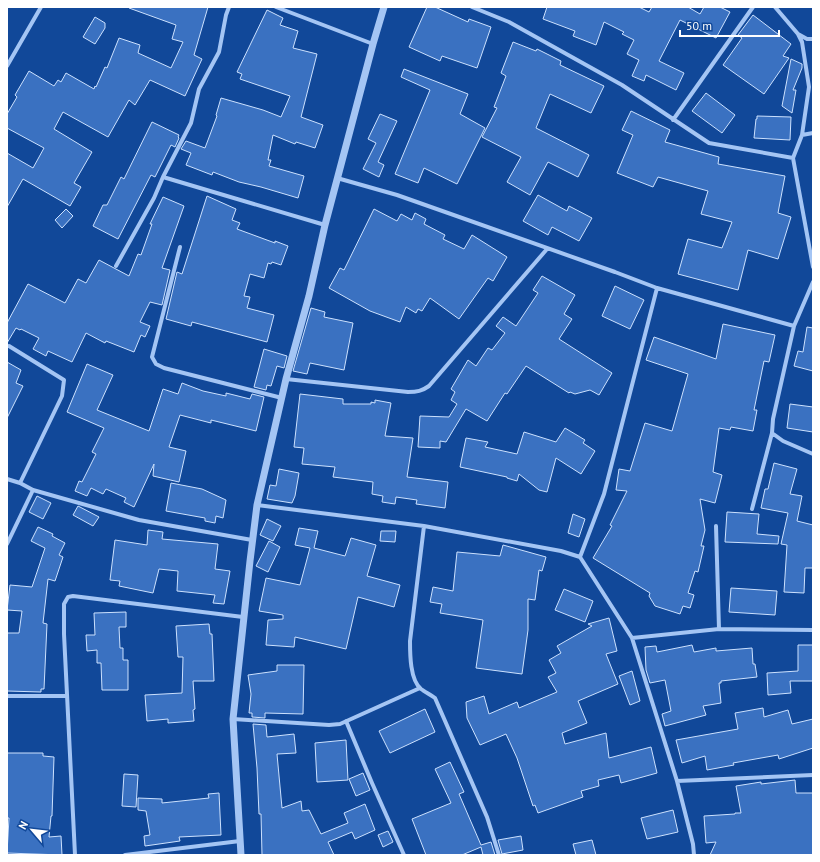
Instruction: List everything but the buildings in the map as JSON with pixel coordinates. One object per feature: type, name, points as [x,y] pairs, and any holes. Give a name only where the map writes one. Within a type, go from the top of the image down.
[{"type":"street","points":[[7,66],[41,7]]},
{"type":"street","points":[[116,266],[154,198],[163,177],[191,123],[199,89],[219,52],[229,7]]},
{"type":"street","points":[[276,7],[372,44]]},
{"type":"street","points":[[241,855],[233,719],[257,505],[286,379],[309,296],[324,226],[338,178],[372,44],[384,7]]},
{"type":"street","points":[[472,7],[509,22],[622,85],[709,143],[793,158]]},
{"type":"street","points":[[673,120],[753,7]]},
{"type":"street","points":[[775,7],[798,34],[802,42],[810,87],[802,134],[793,158],[813,267]]},
{"type":"street","points":[[798,34],[807,39],[813,39]]},
{"type":"street","points":[[802,134],[813,133]]},
{"type":"street","points":[[163,177],[324,226]]},
{"type":"street","points":[[338,178],[397,196],[658,288],[794,326]]},
{"type":"street","points":[[180,247],[152,357],[156,364],[164,368],[282,398]]},
{"type":"street","points":[[286,379],[408,392],[423,390],[429,386],[547,249]]},
{"type":"street","points":[[752,509],[772,433],[773,419],[794,326],[813,282]]},
{"type":"street","points":[[580,556],[604,494],[658,288]]},
{"type":"street","points":[[9,346],[64,380],[62,396],[20,483]]},
{"type":"street","points":[[772,433],[783,441],[813,454]]},
{"type":"street","points":[[7,479],[20,483],[33,490],[139,520],[252,540]]},
{"type":"street","points":[[7,544],[33,490]]},
{"type":"street","points":[[257,505],[424,526],[561,551],[580,556],[632,638],[677,781],[693,844],[694,855]]},
{"type":"street","points":[[424,526],[410,641],[410,658],[413,675],[420,688],[435,698],[487,817],[499,855]]},
{"type":"street","points":[[716,526],[719,629]]},
{"type":"street","points":[[75,855],[64,612],[64,604],[68,597],[73,596],[244,617]]},
{"type":"street","points":[[632,638],[719,629],[813,630]]},
{"type":"street","points":[[233,719],[329,725],[340,724],[420,688]]},
{"type":"street","points":[[7,696],[67,696]]},
{"type":"street","points":[[346,721],[404,855]]},
{"type":"street","points":[[677,781],[813,775]]},
{"type":"street","points":[[125,855],[240,841]]}]
